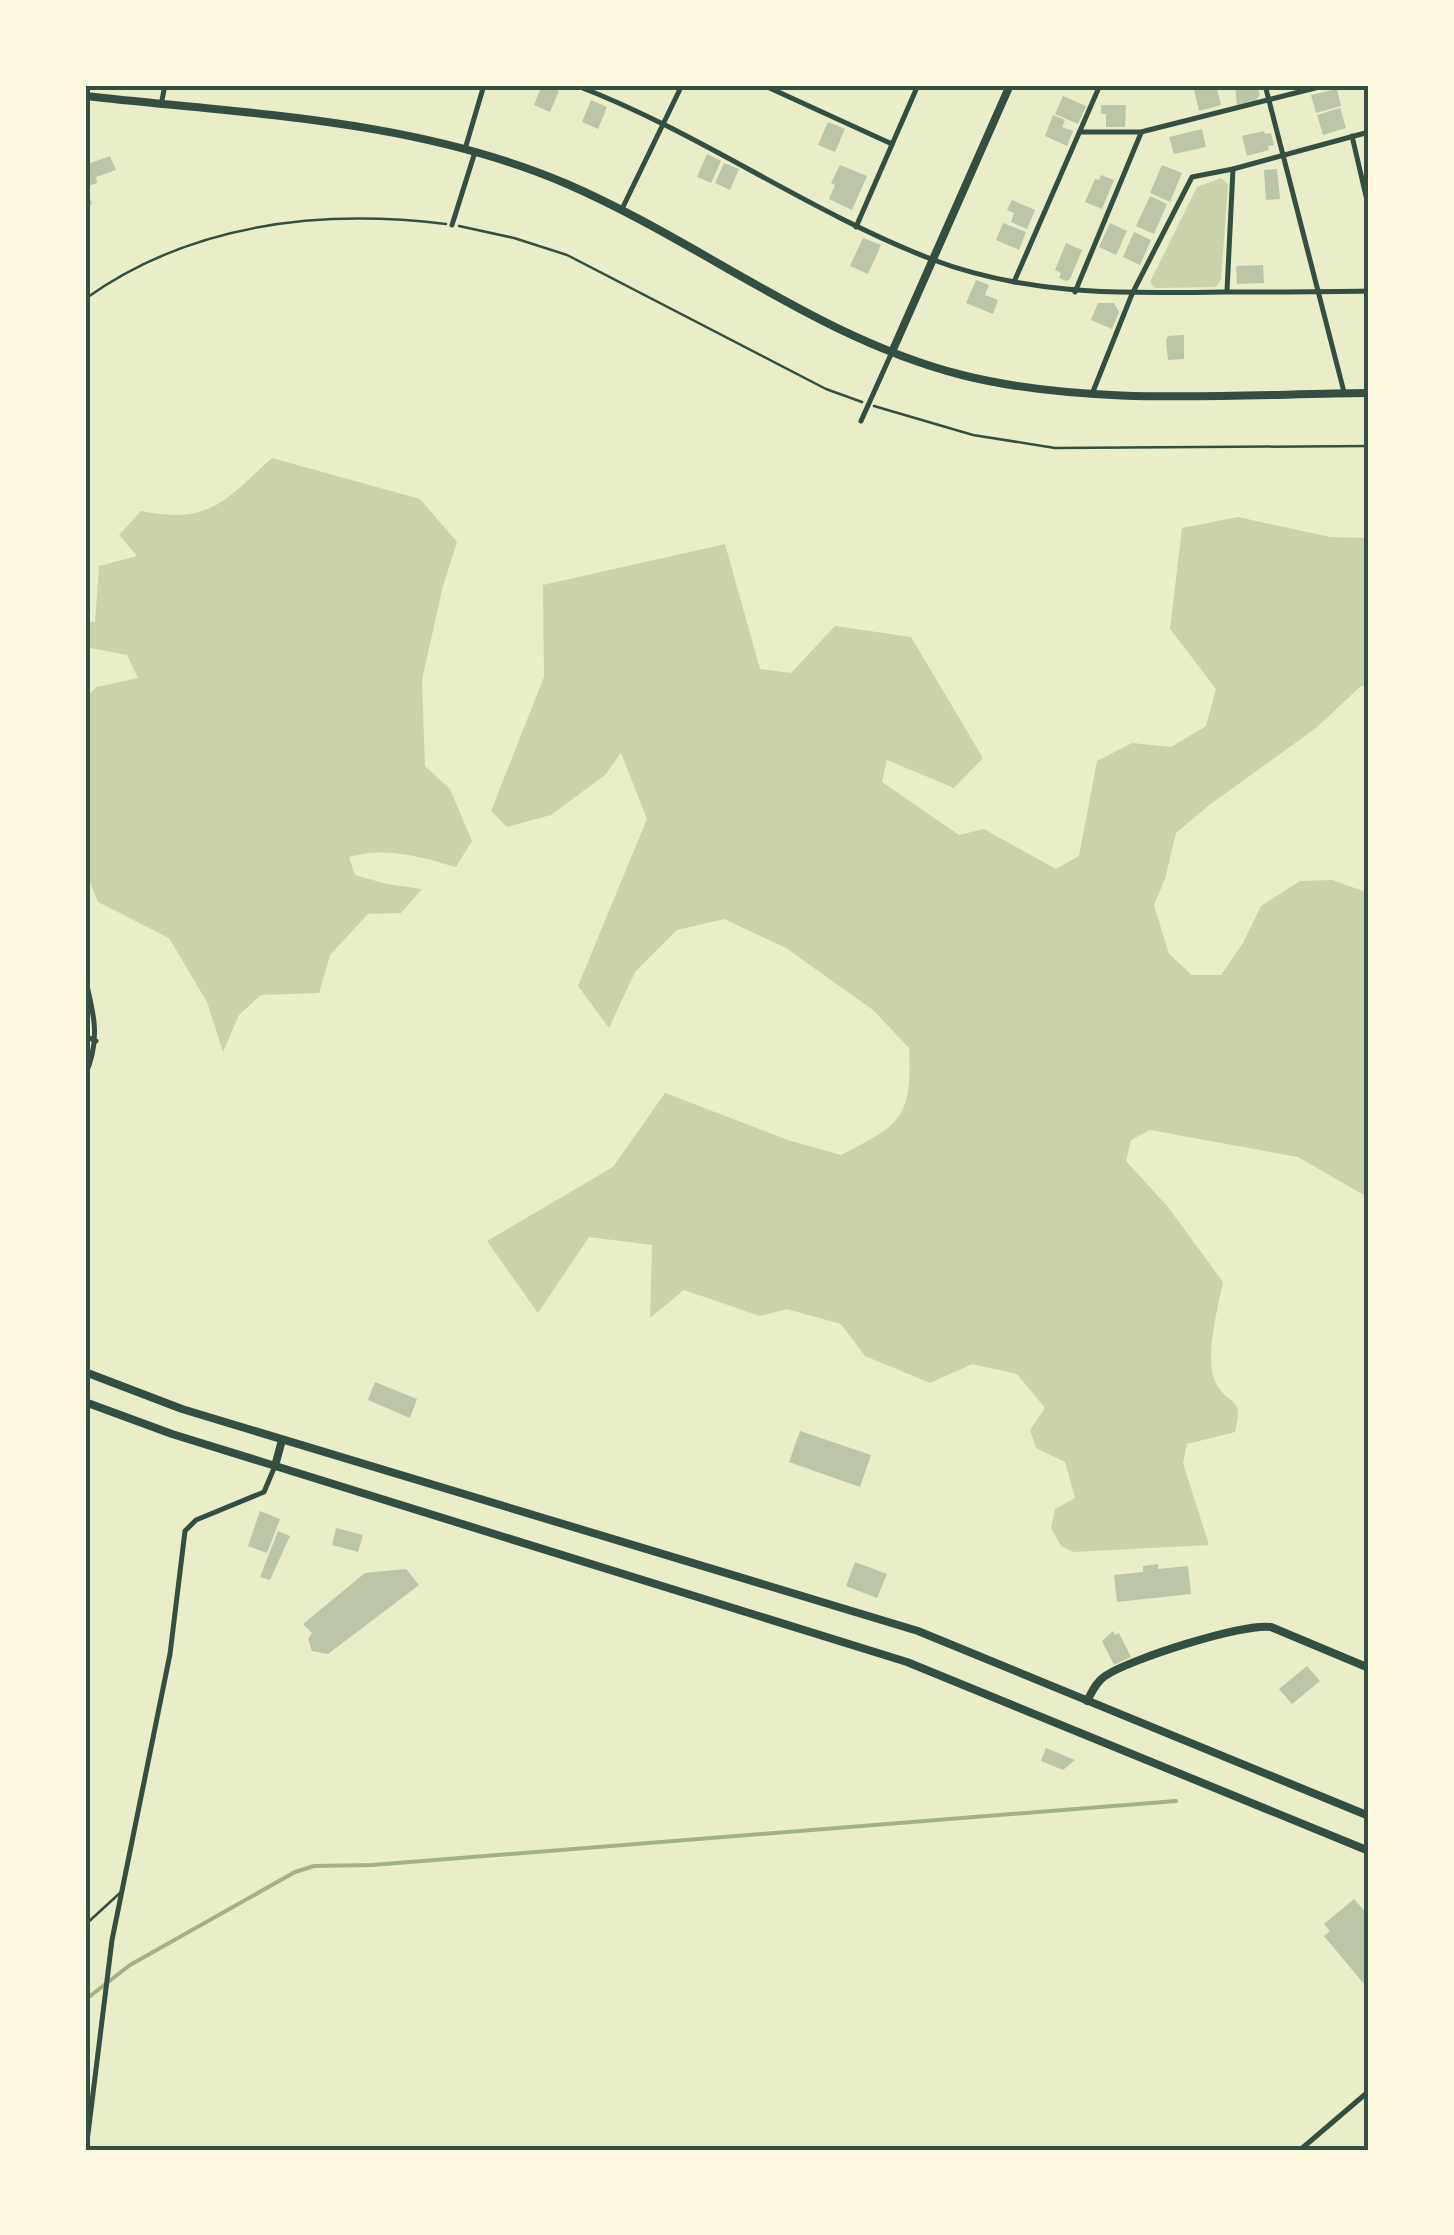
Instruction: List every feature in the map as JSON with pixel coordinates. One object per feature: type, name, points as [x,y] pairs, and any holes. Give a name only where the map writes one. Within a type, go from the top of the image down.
[{"type":"street","points":[[161,105],[164,85]]},
{"type":"street","points":[[464,149],[484,85]]},
{"type":"street","points":[[575,85],[664,124],[856,227],[933,260],[1014,282],[1074,292],[1132,294],[1369,291]]},
{"type":"street","points":[[621,211],[682,85]]},
{"type":"street","points":[[762,85],[892,144]]},
{"type":"street","points":[[856,227],[918,85]]},
{"type":"street","points":[[862,421],[1010,85]]},
{"type":"street","points":[[1014,282],[1100,85]]},
{"type":"street","points":[[1265,85],[1344,393]]},
{"type":"street","points":[[1080,132],[1141,132],[1326,85]]},
{"type":"street","points":[[85,96],[357,127],[475,152],[567,184],[775,295],[892,352],[966,376],[1092,394],[1369,393]]},
{"type":"street","points":[[85,106],[104,98]]},
{"type":"street","points":[[1074,292],[1141,132]]},
{"type":"street","points":[[1092,394],[1132,294],[1192,177],[1369,132]]},
{"type":"street","points":[[1352,136],[1369,209]]},
{"type":"street","points":[[452,225],[475,152]]},
{"type":"street","points":[[1227,292],[1233,169]]},
{"type":"street","points":[[85,978],[96,1041],[85,1075]]},
{"type":"street","points":[[85,1036],[96,1041]]},
{"type":"street","points":[[85,1372],[182,1410],[918,1631],[1369,1816]]},
{"type":"street","points":[[85,1402],[147,1426],[908,1662],[1369,1850]]},
{"type":"street","points":[[86,2150],[108,1974],[170,1654],[185,1530],[196,1520],[264,1492],[282,1440]]},
{"type":"street","points":[[1087,1701],[1107,1674],[1162,1653],[1252,1627],[1271,1628],[1366,1665]]},
{"type":"street","points":[[1217,1801],[1222,1790]]},
{"type":"street","points":[[1300,2150],[1369,2091]]},
{"type":"lane","points":[[85,1925],[122,1892]]},
{"type":"path","points":[[85,300],[143,264],[243,228],[301,219],[375,217],[452,225],[514,238],[567,255],[826,389],[898,415],[973,435],[1055,448],[1369,446]]},
{"type":"green space","points":[[1221,178],[1228,185],[1221,279],[1216,287],[1155,288],[1150,282],[1197,187]]},
{"type":"green space","points":[[272,458],[420,499],[457,542],[422,680],[425,766],[450,789],[472,841],[456,867],[390,853],[349,857],[355,875],[422,889],[401,913],[368,914],[330,955],[319,993],[261,995],[239,1015],[223,1052],[207,1002],[169,938],[98,902],[85,870],[85,697],[97,687],[138,678],[127,655],[85,647],[85,622],[95,622],[99,566],[137,556],[119,535],[141,511],[164,515],[200,512],[228,497]]},
{"type":"green space","points":[[1238,517],[1330,537],[1369,538],[1369,685],[1361,686],[1316,728],[1176,833],[1154,905],[1169,954],[1192,975],[1221,975],[1261,906],[1300,881],[1332,880],[1363,891],[1369,889],[1369,1198],[1298,1157],[1150,1130],[1131,1140],[1126,1161],[1168,1207],[1223,1282],[1211,1363],[1217,1385],[1237,1407],[1235,1432],[1187,1444],[1183,1463],[1209,1545],[1073,1552],[1061,1546],[1051,1528],[1055,1509],[1075,1498],[1065,1462],[1036,1448],[1030,1430],[1045,1408],[1017,1374],[972,1364],[930,1383],[865,1356],[841,1324],[787,1309],[760,1316],[684,1290],[650,1318],[652,1245],[589,1237],[538,1313],[487,1241],[613,1167],[665,1093],[791,1141],[841,1155],[877,1135],[899,1116],[905,1105],[909,1072],[909,1048],[873,1010],[786,948],[724,919],[677,930],[635,972],[609,1028],[578,986],[647,819],[621,753],[605,775],[551,815],[507,827],[491,811],[544,677],[543,585],[725,544],[760,669],[791,673],[835,626],[911,637],[983,758],[954,788],[887,760],[882,782],[959,835],[984,829],[1056,869],[1079,856],[1097,761],[1132,743],[1171,747],[1206,726],[1216,689],[1170,629],[1182,528]]},
{"type":"building","points":[[542,85],[559,91],[550,112],[534,105]]},
{"type":"building","points":[[1216,85],[1221,105],[1199,111],[1194,90]]},
{"type":"building","points":[[1235,85],[1257,85],[1260,95],[1237,105]]},
{"type":"building","points":[[1337,89],[1341,106],[1316,113],[1311,95]]},
{"type":"building","points":[[1063,96],[1086,106],[1078,124],[1055,114]]},
{"type":"building","points":[[591,100],[607,107],[598,129],[582,122]]},
{"type":"building","points":[[1101,105],[1126,105],[1125,127],[1106,127]]},
{"type":"building","points":[[1340,108],[1346,128],[1323,135],[1317,115]]},
{"type":"building","points":[[1053,115],[1065,120],[1062,127],[1073,131],[1067,146],[1045,136]]},
{"type":"building","points":[[828,122],[845,129],[835,152],[818,145]]},
{"type":"building","points":[[1202,129],[1206,147],[1174,154],[1169,137]]},
{"type":"building","points":[[1271,133],[1274,145],[1247,156],[1242,136]]},
{"type":"building","points":[[707,154],[721,161],[711,183],[697,177]]},
{"type":"building","points":[[110,156],[116,170],[96,177],[97,183],[86,187],[92,204],[85,207],[85,165]]},
{"type":"building","points":[[724,163],[739,169],[730,190],[715,183]]},
{"type":"building","points":[[840,165],[867,176],[852,210],[829,199],[835,185],[831,183]]},
{"type":"building","points":[[1162,165],[1182,173],[1170,202],[1150,193]]},
{"type":"building","points":[[1277,169],[1280,199],[1266,200],[1264,170]]},
{"type":"building","points":[[1101,175],[1114,180],[1102,209],[1085,202],[1095,179],[1099,180]]},
{"type":"building","points":[[1150,196],[1167,204],[1154,234],[1136,226]]},
{"type":"building","points":[[1012,200],[1035,210],[1027,229],[1011,222],[1014,213],[1007,210]]},
{"type":"building","points":[[1003,223],[1026,232],[1019,250],[996,240]]},
{"type":"building","points":[[1110,223],[1127,231],[1116,255],[1099,247]]},
{"type":"building","points":[[1134,232],[1151,240],[1140,265],[1123,257]]},
{"type":"building","points":[[863,238],[881,245],[868,274],[850,266]]},
{"type":"building","points":[[1066,243],[1082,250],[1066,281],[1055,270]]},
{"type":"building","points":[[1263,265],[1264,283],[1237,284],[1236,266]]},
{"type":"building","points":[[976,280],[989,285],[985,295],[998,300],[993,314],[966,303]]},
{"type":"building","points":[[1098,303],[1114,303],[1119,312],[1112,329],[1091,320]]},
{"type":"building","points":[[1184,335],[1184,359],[1168,360],[1168,336]]},
{"type":"building","points":[[375,1382],[417,1399],[410,1418],[368,1400]]},
{"type":"building","points":[[800,1431],[871,1455],[860,1487],[789,1462]]},
{"type":"building","points":[[260,1511],[280,1519],[267,1553],[248,1546]]},
{"type":"building","points":[[336,1528],[363,1535],[358,1552],[332,1545]]},
{"type":"building","points":[[278,1531],[290,1536],[270,1580],[260,1577]]},
{"type":"building","points":[[855,1562],[887,1574],[877,1598],[846,1586]]},
{"type":"building","points":[[1158,1564],[1158,1569],[1188,1566],[1191,1594],[1117,1602],[1114,1575],[1143,1572],[1143,1566]]},
{"type":"building","points":[[406,1569],[419,1585],[328,1654],[312,1651],[308,1639],[312,1633],[303,1624],[365,1573]]},
{"type":"building","points":[[1113,1631],[1115,1635],[1119,1633],[1131,1657],[1114,1665],[1102,1641]]},
{"type":"building","points":[[1307,1666],[1320,1681],[1292,1704],[1279,1689]]},
{"type":"building","points":[[1046,1748],[1075,1760],[1063,1770],[1041,1761]]},
{"type":"building","points":[[1354,1899],[1369,1916],[1369,1990],[1324,1936],[1330,1931],[1324,1924]]},
{"type":"waterway","points":[[85,2000],[130,1965],[295,1872],[314,1866],[372,1865],[1176,1801]]}]
